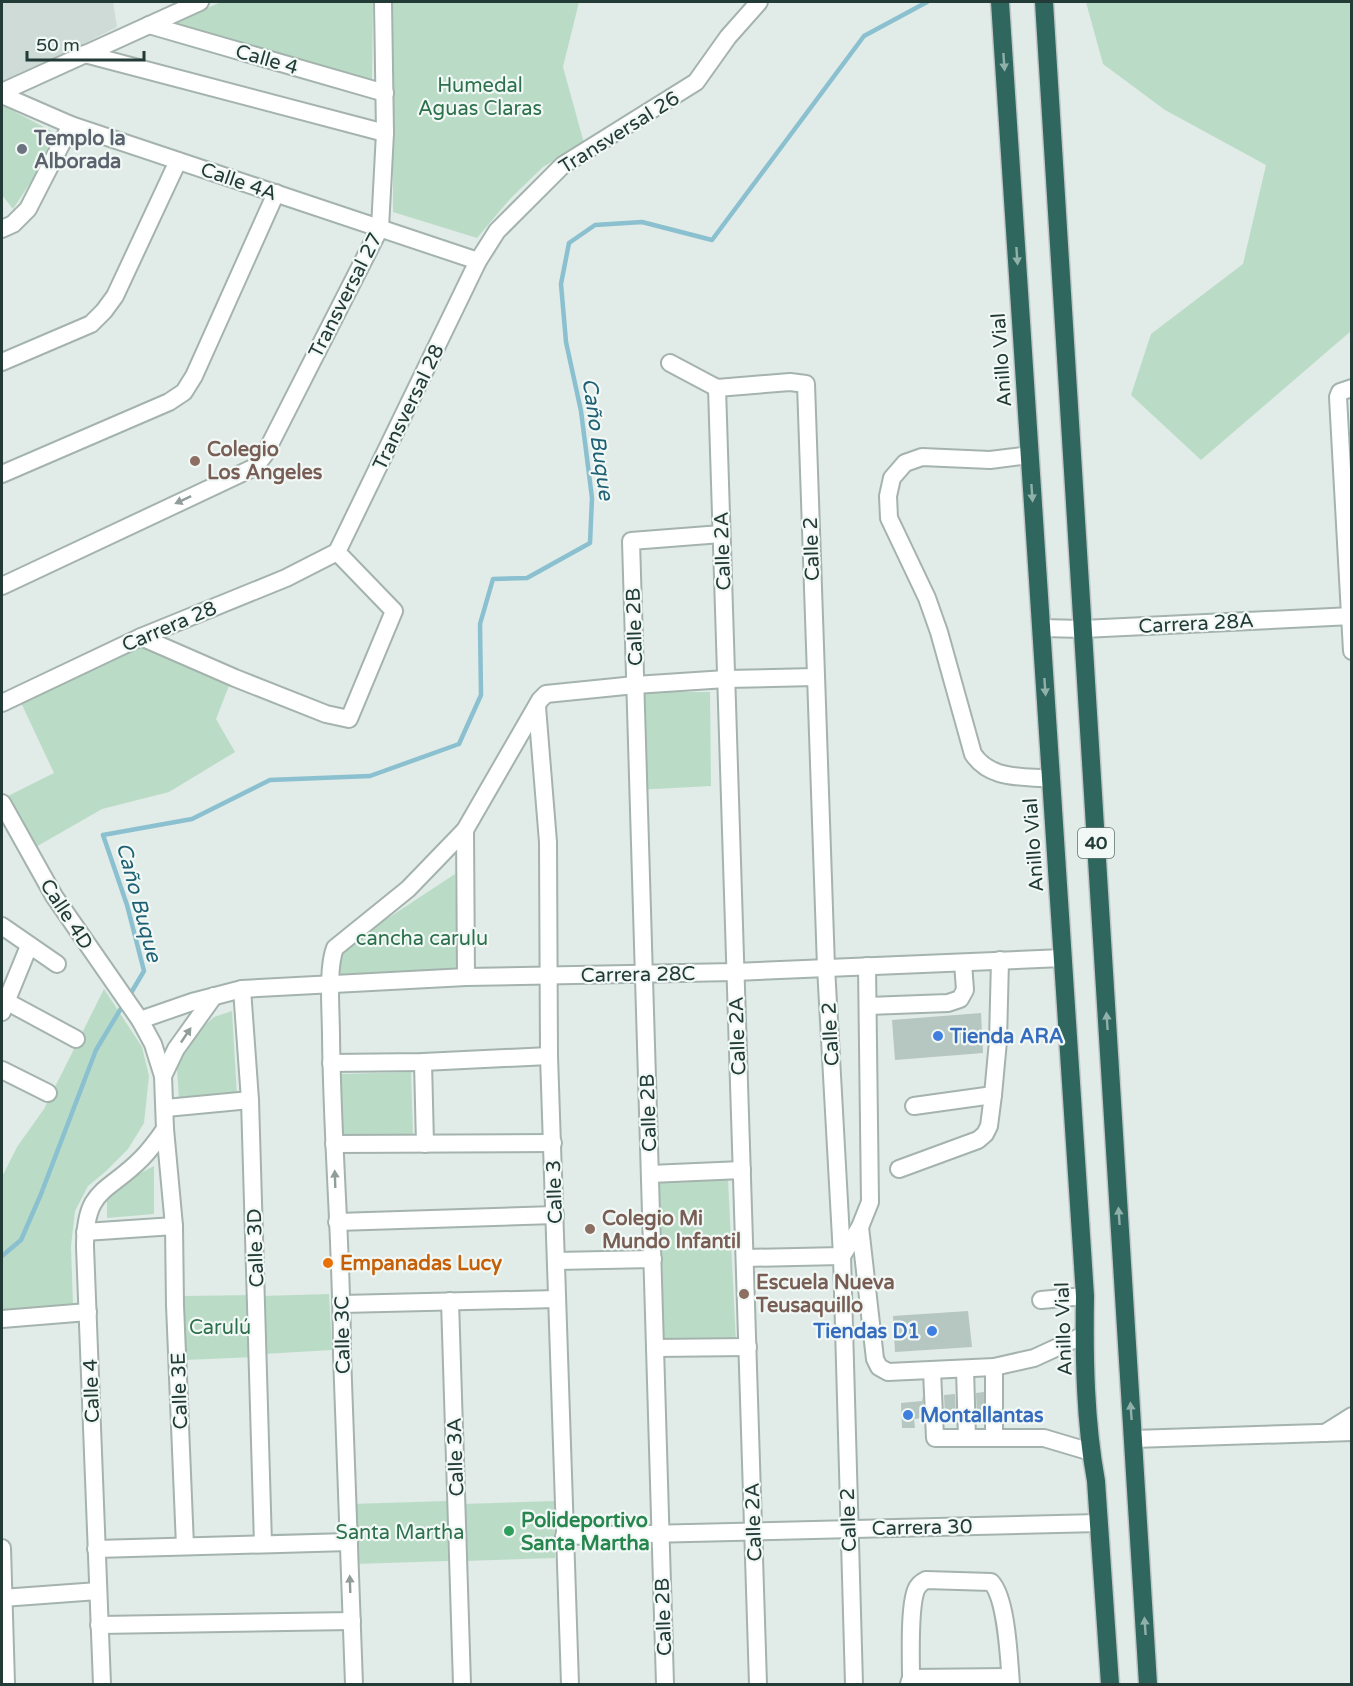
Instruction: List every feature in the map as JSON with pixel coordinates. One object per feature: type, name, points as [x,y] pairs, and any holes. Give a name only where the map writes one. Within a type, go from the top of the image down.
[{"type":"highway","name":"Anillo Vial","points":[[1000,2],[1063,958],[1084,1296],[1091,1452],[1096,1481],[1110,1684]]},
{"type":"highway","name":"40","points":[[1044,2],[1148,1684]]},
{"type":"street","points":[[2,93],[200,2]]},
{"type":"street","name":"Transversal 27","points":[[2,586],[255,467],[265,454],[380,228],[385,133],[383,2]]},
{"type":"street","name":"Transversal 26","points":[[478,261],[497,231],[563,165],[696,82],[728,37],[759,2]]},
{"type":"street","name":"Calle 4","points":[[149,25],[385,93]]},
{"type":"street","points":[[85,54],[385,133]]},
{"type":"street","name":"Calle 4A","points":[[2,93],[71,125],[478,261]]},
{"type":"street","points":[[7,226],[28,209],[71,125]]},
{"type":"street","points":[[2,362],[91,324],[104,311],[115,296],[178,161]]},
{"type":"street","points":[[2,474],[168,402],[184,392],[194,376],[276,194]]},
{"type":"street","name":"Transversal 28","points":[[337,552],[478,261]]},
{"type":"street","points":[[670,363],[717,388]]},
{"type":"street","name":"Calle 2","points":[[717,388],[790,382],[806,384],[826,967],[842,1257],[854,1684]]},
{"type":"street","name":"Calle 2A","points":[[717,388],[758,1684]]},
{"type":"street","points":[[1346,390],[1338,397],[1352,651]]},
{"type":"street","points":[[1030,455],[990,460],[922,457],[905,464],[892,478],[888,507],[889,518],[927,598],[939,632],[973,754],[980,765],[994,773],[1051,779]]},
{"type":"street","name":"Calle 2B","points":[[666,1684],[631,541],[721,534]]},
{"type":"street","points":[[141,637],[316,710],[349,718],[394,611],[337,552]]},
{"type":"street","name":"Carrera 28","points":[[2,703],[141,637],[286,578],[337,552]]},
{"type":"street","name":"Carrera 28A","points":[[1041,628],[1083,629],[1350,616]]},
{"type":"street","points":[[539,704],[546,694],[552,692],[726,679],[815,677]]},
{"type":"street","name":"Calle 3C","points":[[354,1684],[342,1304],[331,1063],[333,953],[337,945],[408,889],[465,830],[539,704]]},
{"type":"street","name":"Calle 3","points":[[539,704],[548,842],[549,1056],[570,1684]]},
{"type":"street","name":"Calle 4D","points":[[2,804],[54,896],[137,1016]]},
{"type":"street","points":[[465,830],[466,977]]},
{"type":"street","points":[[2,926],[57,964]]},
{"type":"street","points":[[29,946],[3,1004],[76,1039]]},
{"type":"street","name":"Carrera 28C","points":[[137,1016],[242,989],[466,977],[735,972],[1063,958]]},
{"type":"street","points":[[899,1169],[978,1140],[989,1126],[998,1041],[1000,960]]},
{"type":"street","points":[[868,1006],[948,1003],[960,999],[965,990],[963,963]]},
{"type":"street","points":[[745,1258],[842,1257],[860,1227],[870,1202],[867,966]]},
{"type":"street","name":"Calle 3D","points":[[242,989],[250,1100],[263,1544]]},
{"type":"street","points":[[163,1076],[176,1049],[214,996]]},
{"type":"street","points":[[137,1016],[153,1044],[163,1076],[165,1129]]},
{"type":"street","points":[[331,1063],[423,1062],[549,1056]]},
{"type":"street","points":[[423,1062],[425,1144]]},
{"type":"street","points":[[2,1070],[48,1093]]},
{"type":"street","points":[[914,1106],[993,1095]]},
{"type":"street","points":[[166,1108],[250,1100]]},
{"type":"street","name":"Calle 4","points":[[102,1684],[85,1232],[89,1214],[98,1194],[142,1158],[165,1129]]},
{"type":"street","name":"Calle 3E","points":[[165,1129],[174,1226],[185,1546]]},
{"type":"street","points":[[334,1144],[553,1143]]},
{"type":"street","points":[[650,1174],[741,1170]]},
{"type":"street","points":[[337,1222],[555,1215]]},
{"type":"street","points":[[85,1232],[174,1226]]},
{"type":"street","points":[[860,1227],[874,1359],[879,1367],[888,1372],[994,1367],[1034,1358],[1084,1335]]},
{"type":"street","points":[[556,1261],[653,1258]]},
{"type":"street","points":[[1041,1300],[1084,1296]]},
{"type":"street","points":[[342,1304],[558,1299]]},
{"type":"street","name":"Calle 3A","points":[[450,1301],[462,1684]]},
{"type":"street","points":[[2,1319],[87,1312]]},
{"type":"street","points":[[655,1348],[748,1347]]},
{"type":"street","points":[[994,1367],[994,1438]]},
{"type":"street","points":[[965,1369],[967,1438]]},
{"type":"street","points":[[932,1371],[935,1438],[1044,1438],[1091,1452]]},
{"type":"street","points":[[1325,1433],[1352,1416]]},
{"type":"street","points":[[1133,1439],[1352,1432]]},
{"type":"street","name":"Carrera 30","points":[[564,1536],[1099,1523]]},
{"type":"street","points":[[96,1549],[349,1542]]},
{"type":"street","points":[[2,1548],[6,1684]]},
{"type":"street","points":[[926,1580],[991,1582],[997,1588],[1003,1611],[1010,1681],[910,1681],[912,1620],[916,1590],[920,1584],[926,1580]]},
{"type":"street","points":[[2,1598],[98,1592]]},
{"type":"street","points":[[99,1625],[352,1621]]},
{"type":"shaded area","points":[[2,2],[113,2],[117,27],[2,85]]},
{"type":"green space","points":[[221,2],[373,2],[372,82],[166,26]]},
{"type":"green space","name":"Humedal Aguas Claras","points":[[393,2],[579,2],[563,67],[584,143],[543,167],[510,199],[477,238],[393,212]]},
{"type":"green space","points":[[1086,2],[1351,2],[1351,331],[1201,460],[1131,395],[1151,334],[1243,264],[1266,165],[1165,110],[1103,64]]},
{"type":"green space","name":"Templo la Alborada","points":[[2,105],[61,136],[13,209],[2,195]]},
{"type":"green space","points":[[134,637],[230,683],[216,719],[235,752],[169,792],[102,809],[27,852],[2,799],[54,773],[16,692]]},
{"type":"green space","points":[[631,692],[710,692],[711,786],[635,790]]},
{"type":"green space","name":"cancha carulu","points":[[455,874],[458,970],[341,978],[338,951]]},
{"type":"green space","points":[[104,989],[142,1047],[149,1076],[144,1123],[128,1149],[88,1186],[75,1211],[71,1246],[73,1305],[2,1311],[2,1177],[17,1147],[44,1109]]},
{"type":"green space","points":[[232,1011],[237,1096],[179,1101],[177,1067],[194,1035],[214,1017]]},
{"type":"green space","points":[[411,1072],[413,1135],[343,1137],[341,1074]]},
{"type":"green space","points":[[154,1166],[154,1214],[107,1218],[107,1198],[129,1179]]},
{"type":"green space","points":[[728,1179],[736,1344],[653,1347],[648,1183]]},
{"type":"green space","name":"Carulú","points":[[329,1294],[332,1350],[263,1354],[262,1296]]},
{"type":"green space","name":"Carulú","points":[[254,1295],[255,1357],[185,1360],[184,1296]]},
{"type":"green space","name":"Santa Martha","points":[[447,1501],[448,1561],[353,1564],[351,1504]]},
{"type":"green space","name":"Polideportivo Santa Martha","points":[[554,1501],[555,1558],[464,1561],[462,1504]]},
{"type":"building","name":"Tienda ARA","points":[[981,1013],[983,1053],[895,1060],[892,1020]]},
{"type":"building","name":"Tiendas D1","points":[[968,1311],[972,1347],[895,1352],[893,1316]]},
{"type":"building","points":[[984,1392],[984,1415],[977,1416],[976,1393]]},
{"type":"building","points":[[955,1394],[956,1417],[945,1417],[944,1395]]},
{"type":"building","name":"Montallantas","points":[[923,1396],[924,1418],[914,1419],[915,1428],[902,1428],[901,1403],[922,1401]]},
{"type":"waterway","name":"Caño Buque","points":[[128,998],[144,971],[127,905],[103,835],[192,819],[270,780],[370,776],[459,744],[481,695],[480,624],[493,579],[527,578],[590,543],[592,498],[581,411],[566,342],[561,284],[569,243],[595,225],[642,222],[712,240],[864,36],[927,2]]},
{"type":"waterway","name":"Caño Buque","points":[[2,1256],[21,1240],[96,1050],[123,1005]]},
{"type":"place","name":"Templo la Alborada","points":[[22,149]]},
{"type":"place","name":"Colegio Los Angeles","points":[[195,461]]},
{"type":"place","name":"Tienda ARA","points":[[938,1036]]},
{"type":"place","name":"Colegio Mi Mundo Infantil","points":[[590,1229]]},
{"type":"place","name":"Empanadas Lucy","points":[[328,1263]]},
{"type":"place","name":"Escuela Nueva Teusaquillo","points":[[744,1294]]},
{"type":"place","name":"Tiendas D1","points":[[932,1331]]},
{"type":"place","name":"Montallantas","points":[[908,1415]]},
{"type":"place","name":"Polideportivo Santa Martha","points":[[509,1531]]}]
